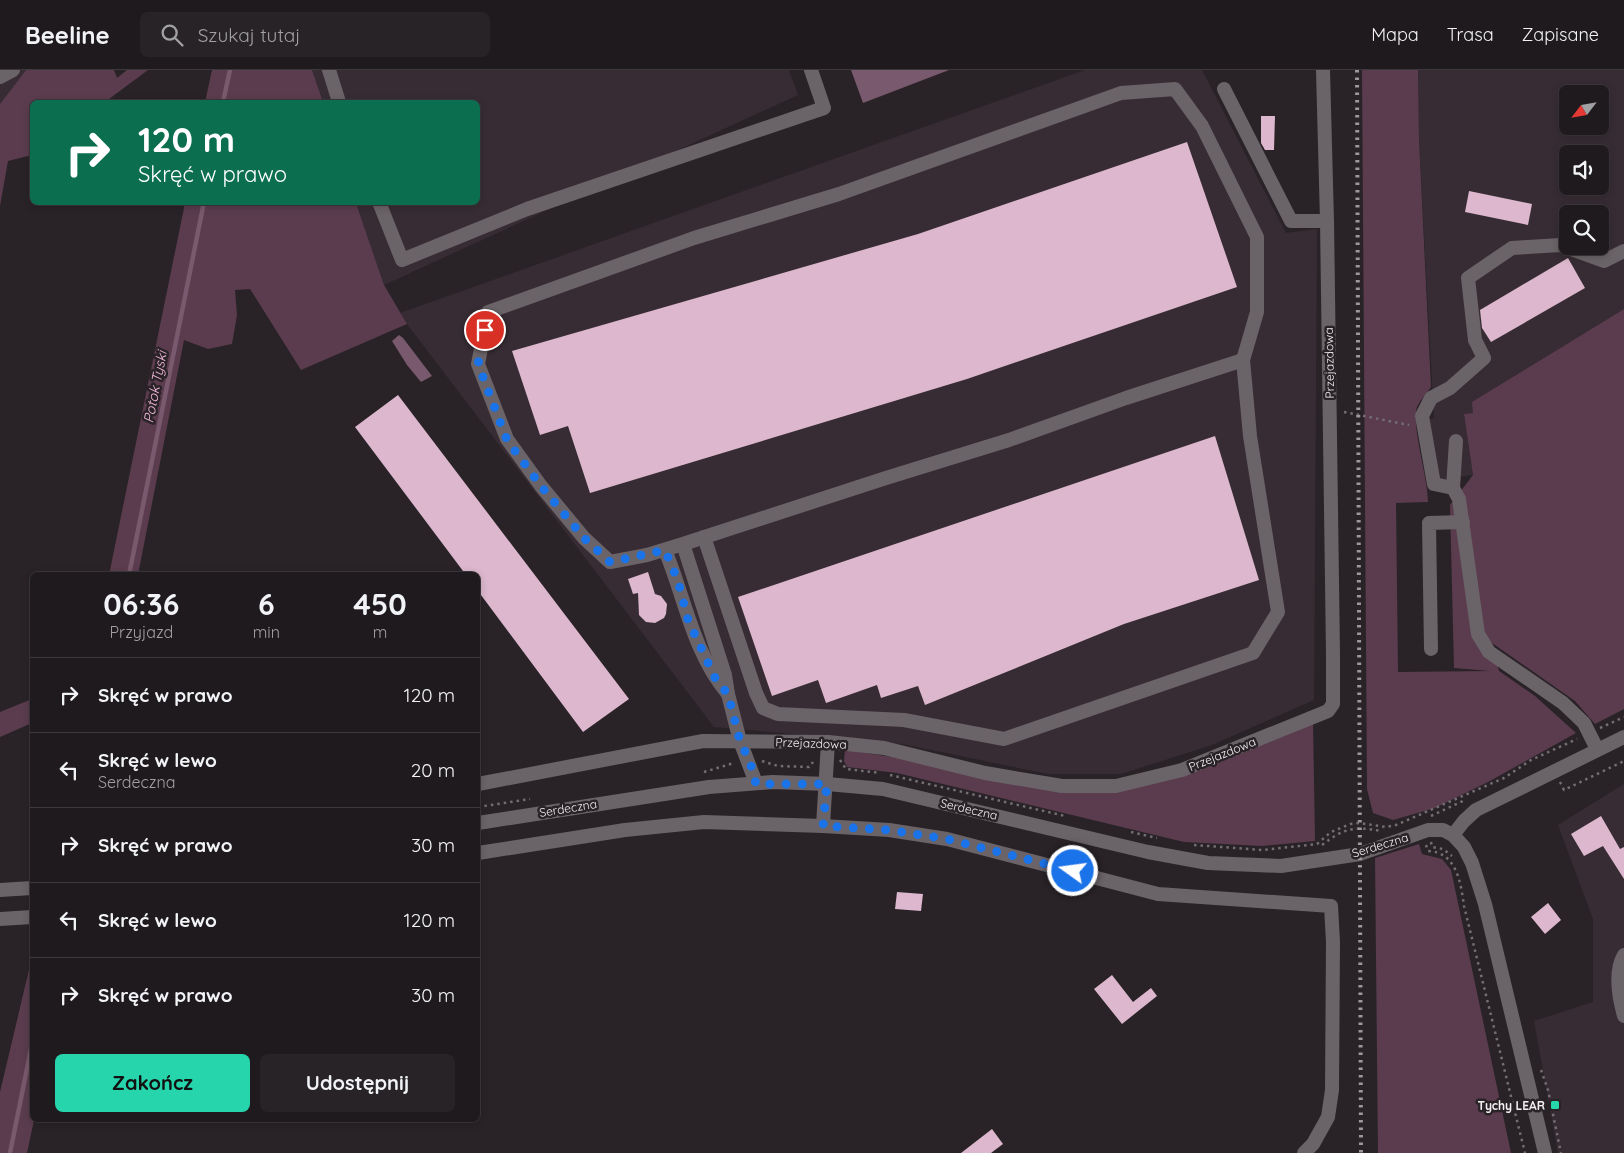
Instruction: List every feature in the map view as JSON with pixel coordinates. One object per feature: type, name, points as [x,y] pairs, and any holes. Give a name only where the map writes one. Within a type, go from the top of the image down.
[{"type":"street","points":[[0,77],[14,70]]},
{"type":"street","points":[[329,70],[338,100]]},
{"type":"street","points":[[380,205],[402,260],[527,209],[824,108],[811,70]]},
{"type":"street","name":"Przejazdowa","points":[[480,784],[703,741],[740,741],[828,742],[884,748],[985,773],[1062,786],[1116,786],[1182,770],[1328,712],[1333,704],[1324,70]]},
{"type":"street","points":[[704,537],[756,693],[763,708],[778,714],[904,720],[1004,739],[1253,653],[1278,612],[1250,436],[1243,360],[1257,312],[1257,237],[1202,126],[1174,89],[1121,93],[839,194],[694,238],[488,312],[478,364],[507,440],[541,486],[584,538],[610,562],[665,550],[704,537],[886,478],[1009,440],[1126,398],[1243,360]]},
{"type":"street","points":[[1224,89],[1291,221],[1327,221]]},
{"type":"street","points":[[1454,488],[1434,484],[1422,416],[1430,401],[1450,388],[1484,358],[1475,340],[1468,278],[1512,248],[1560,245],[1604,261],[1624,251]]},
{"type":"street","points":[[1456,441],[1454,488],[1459,499],[1478,634],[1489,652],[1563,703],[1584,723],[1597,749]]},
{"type":"street","points":[[1431,650],[1429,523],[1462,522]]},
{"type":"street","points":[[683,544],[726,675],[728,694],[740,741],[756,784]]},
{"type":"street","points":[[665,550],[678,581],[688,620],[716,680],[728,694]]},
{"type":"street","points":[[1545,1153],[1485,904],[1472,863],[1464,847],[1453,835],[1464,820],[1476,810],[1624,737]]},
{"type":"street","points":[[823,826],[828,742]]},
{"type":"street","name":"Serdeczna","points":[[480,823],[660,794],[756,784],[827,784],[883,789],[1148,852],[1208,863],[1281,866],[1360,854],[1425,831],[1443,830],[1453,835]]},
{"type":"street","points":[[480,853],[625,830],[704,822],[889,830],[947,839],[1158,894],[1330,906],[1332,942],[1332,1090],[1328,1117],[1313,1144],[1304,1153]]},
{"type":"street","points":[[0,890],[30,888]]},
{"type":"street","points":[[0,919],[30,917]]},
{"type":"street","points":[[1624,955],[1620,962],[1619,997],[1624,1016]]},
{"type":"path","points":[[1330,409],[1424,428]]},
{"type":"path","points":[[752,769],[769,768],[811,771],[816,767],[840,768],[843,773],[852,774]]},
{"type":"path","points":[[1517,775],[1425,819],[1425,831],[1428,851],[1440,853],[1456,868],[1526,1153]]},
{"type":"path","points":[[897,781],[1063,820]]},
{"type":"path","points":[[480,812],[516,806]]},
{"type":"path","points":[[1194,849],[1259,854],[1319,848],[1345,830],[1359,827],[1385,832],[1402,828]]},
{"type":"path","points":[[1425,831],[1432,847],[1443,850],[1456,862]]},
{"type":"path","points":[[1128,836],[1157,842]]},
{"type":"shaded area","points":[[0,70],[26,70],[0,104]]},
{"type":"shaded area","points":[[26,70],[114,70],[117,78],[127,70],[148,70],[108,100],[30,100],[30,156],[8,161],[0,206],[0,104]]},
{"type":"shaded area","points":[[212,70],[312,70],[322,100],[205,100]]},
{"type":"shaded area","points":[[312,70],[789,70],[798,95],[384,285],[357,205],[480,205],[480,100],[322,100]]},
{"type":"shaded area","points":[[851,70],[949,70],[863,103]]},
{"type":"shaded area","points":[[1085,70],[1202,70],[1286,233],[1317,229],[1314,700],[1212,745],[1121,774],[1048,774],[902,744],[714,727],[400,313]]},
{"type":"shaded area","points":[[1362,70],[1418,70],[1419,140],[1431,387],[1418,404],[1416,426],[1428,502],[1396,503],[1398,672],[1490,671],[1454,668],[1450,505],[1473,475],[1464,414],[1473,413],[1472,402],[1624,309],[1624,709],[1595,724],[1575,701],[1492,643],[1499,671],[1535,696],[1576,733],[1490,781],[1435,808],[1393,820],[1373,813],[1367,789]]},
{"type":"shaded area","points":[[1418,70],[1624,70],[1624,309],[1473,402],[1473,413],[1464,414],[1473,475],[1438,480],[1429,419],[1434,418],[1419,140]]},
{"type":"shaded area","points":[[185,205],[357,205],[384,285],[407,324],[301,370],[250,289],[235,290],[237,315],[232,344],[208,349],[184,340],[139,572],[110,572]]},
{"type":"shaded area","points":[[399,335],[432,376],[421,382],[407,365],[392,341]]},
{"type":"shaded area","points":[[30,700],[30,724],[0,737],[0,712]]},
{"type":"shaded area","points":[[1313,721],[1315,841],[1262,846],[1184,842],[897,773],[847,767],[844,761],[845,750],[1116,790]]},
{"type":"shaded area","points":[[1624,784],[1624,1153],[1558,1153],[1534,1021],[1593,1002],[1593,919],[1558,825]]},
{"type":"shaded area","points":[[1419,844],[1422,854],[1442,859],[1451,870],[1511,1153],[1378,1153],[1375,858]]},
{"type":"shaded area","points":[[30,965],[30,1122],[34,1122],[27,1153],[0,1153],[0,1092]]},
{"type":"building","points":[[1261,116],[1275,116],[1274,150],[1265,150],[1261,143]]},
{"type":"building","points":[[1187,142],[1237,287],[967,379],[590,493],[568,426],[540,435],[512,351],[918,234]]},
{"type":"building","points":[[1469,191],[1532,204],[1528,225],[1465,212]]},
{"type":"building","points":[[1568,258],[1585,288],[1491,342],[1482,328],[1480,310]]},
{"type":"building","points":[[398,395],[629,699],[583,732],[480,594],[480,572],[464,572],[355,427]]},
{"type":"building","points":[[1215,436],[1259,580],[1124,624],[925,705],[918,686],[881,698],[877,685],[826,703],[818,680],[772,696],[738,597]]},
{"type":"building","points":[[648,572],[655,594],[661,596],[667,604],[664,618],[655,623],[646,622],[639,615],[638,593],[633,594],[628,579]]},
{"type":"building","points":[[1601,816],[1620,849],[1624,847],[1624,879],[1603,846],[1584,856],[1571,834]]},
{"type":"building","points":[[897,892],[923,894],[921,911],[895,909]]},
{"type":"building","points":[[1548,903],[1561,920],[1545,934],[1531,917]]},
{"type":"building","points":[[1112,975],[1133,1002],[1151,988],[1157,996],[1122,1024],[1094,989]]},
{"type":"building","points":[[992,1129],[1003,1144],[991,1153],[961,1153]]},
{"type":"waterway","name":"Potok Tyski","points":[[223,100],[230,70]]},
{"type":"waterway","name":"Potok Tyski","points":[[130,572],[203,205]]},
{"type":"waterway","name":"Potok Tyski","points":[[10,1153],[30,1054]]},
{"type":"railway","points":[[1357,70],[1361,1153]]},
{"type":"place","name":"Tychy LEAR","points":[[1555,1105]]},
{"type":"route","points":[[485,330],[478,364],[507,440],[541,486],[584,538],[610,562],[665,550],[678,581],[688,620],[716,680],[728,694],[740,741],[750,762],[756,784],[773,782],[827,784],[823,826],[889,830],[947,839],[1073,871]]}]
